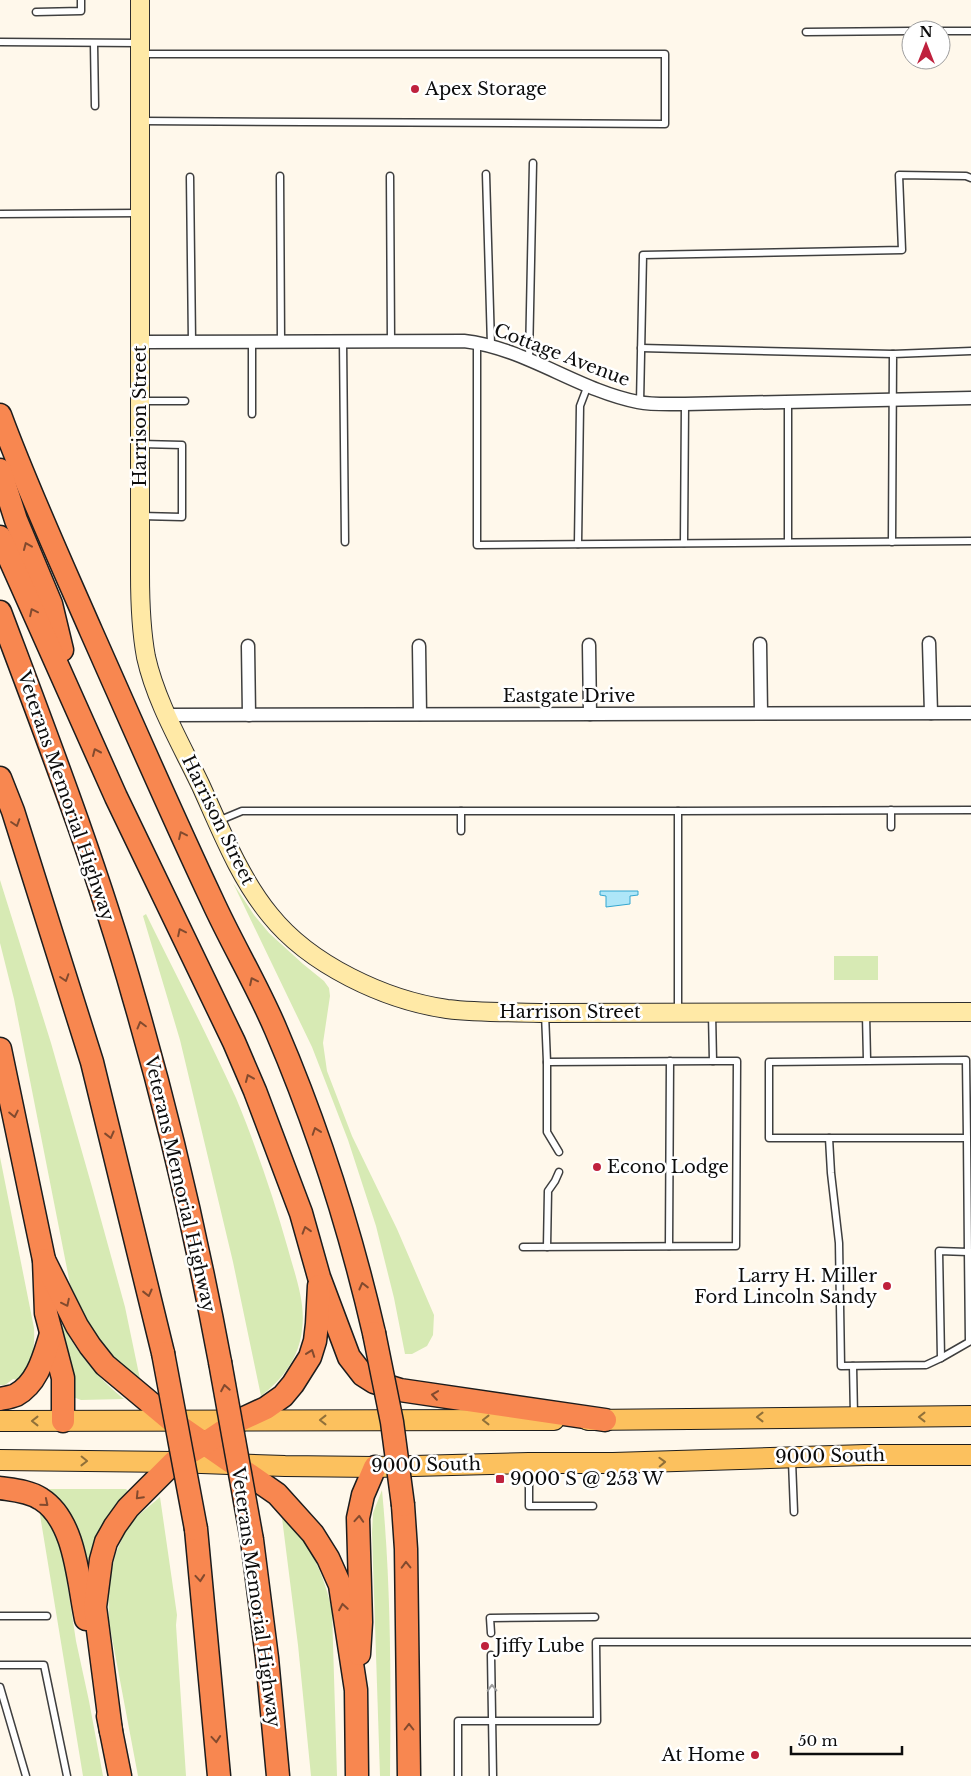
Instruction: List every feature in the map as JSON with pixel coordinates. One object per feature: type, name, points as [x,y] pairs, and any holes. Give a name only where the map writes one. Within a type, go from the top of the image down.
[{"type":"highway","points":[[0,415],[33,500],[150,764],[213,903],[256,986],[293,1072],[334,1183],[351,1240],[374,1333],[392,1422],[403,1504],[406,1549],[409,1776]]},
{"type":"highway","points":[[0,470],[16,520],[51,604],[74,705]]},
{"type":"highway","points":[[0,537],[74,705],[234,1042],[255,1091],[301,1213],[319,1277],[350,1357],[363,1375],[374,1382],[400,1390],[604,1420]]},
{"type":"highway","name":"Veterans Memorial Highway","points":[[0,612],[84,842],[134,998],[170,1130],[201,1264],[252,1540],[278,1776]]},
{"type":"highway","points":[[0,778],[92,1062],[163,1353],[196,1529],[219,1776]]},
{"type":"highway","points":[[0,1049],[44,1260],[46,1314],[63,1378],[63,1421]]},
{"type":"highway","points":[[44,1260],[77,1326],[105,1365],[172,1421],[277,1494],[313,1534],[328,1558],[340,1585],[356,1690]]},
{"type":"highway","points":[[111,1731],[95,1607],[101,1560],[106,1542],[128,1508],[174,1462],[240,1420],[266,1408],[283,1396],[293,1384],[310,1358],[318,1324],[319,1277]]},
{"type":"highway","points":[[0,1399],[16,1395],[35,1377],[43,1361],[51,1334]]},
{"type":"highway","points":[[357,1776],[356,1690],[361,1622],[358,1518],[362,1495],[375,1467]]},
{"type":"highway","points":[[0,1488],[24,1492],[41,1498],[53,1510],[65,1528],[72,1545],[120,1776]]},
{"type":"main road","points":[[0,1421],[604,1420],[971,1416]]},
{"type":"main road","name":"9000 South","points":[[0,1460],[375,1467],[614,1463],[792,1457],[971,1455]]},
{"type":"street","name":"Harrison Street","points":[[140,0],[139,214],[142,630],[147,659],[167,715],[233,856],[250,888],[271,916],[297,942],[327,964],[359,981],[402,998],[447,1009],[546,1013],[971,1012]]},
{"type":"street","name":"Cottage Avenue","points":[[140,342],[478,342],[529,359],[588,385],[640,403],[685,404],[971,398]]},
{"type":"street","points":[[929,643],[931,713]]},
{"type":"street","points":[[760,644],[761,713]]},
{"type":"street","points":[[589,645],[590,714]]},
{"type":"street","points":[[248,646],[249,715]]},
{"type":"street","points":[[419,646],[420,714]]},
{"type":"street","name":"Eastgate Drive","points":[[167,715],[971,713]]},
{"type":"lane","points":[[36,12],[81,11],[81,0]]},
{"type":"lane","points":[[806,32],[901,31]]},
{"type":"lane","points":[[951,31],[971,31]]},
{"type":"lane","points":[[0,42],[94,44],[140,49],[665,54],[665,124],[140,121]]},
{"type":"lane","points":[[94,44],[95,106]]},
{"type":"lane","points":[[529,359],[533,163]]},
{"type":"lane","points":[[486,174],[491,345]]},
{"type":"lane","points":[[280,176],[281,341]]},
{"type":"lane","points":[[390,176],[391,341]]},
{"type":"lane","points":[[640,403],[643,255],[902,250],[899,176],[966,176],[971,178]]},
{"type":"lane","points":[[190,177],[192,342]]},
{"type":"lane","points":[[0,214],[139,214]]},
{"type":"lane","points":[[252,341],[252,414]]},
{"type":"lane","points":[[343,341],[344,542]]},
{"type":"lane","points":[[478,342],[478,545],[971,541]]},
{"type":"lane","points":[[641,348],[893,354],[971,351]]},
{"type":"lane","points":[[892,542],[893,354]]},
{"type":"lane","points":[[578,544],[580,406],[588,385]]},
{"type":"lane","points":[[140,401],[185,401]]},
{"type":"lane","points":[[788,401],[788,542]]},
{"type":"lane","points":[[684,543],[685,404]]},
{"type":"lane","points":[[140,444],[182,445],[182,517],[140,516]]},
{"type":"lane","points":[[890,810],[891,827]]},
{"type":"lane","points":[[217,822],[242,811],[971,810]]},
{"type":"lane","points":[[461,811],[461,831]]},
{"type":"lane","points":[[678,811],[678,1012]]},
{"type":"lane","points":[[546,1013],[547,1132],[558,1152]]},
{"type":"lane","points":[[712,1013],[713,1061]]},
{"type":"lane","points":[[866,1013],[867,1060]]},
{"type":"lane","points":[[829,1138],[839,1243],[841,1366],[853,1366],[926,1365],[969,1342],[969,1175],[966,1060],[769,1062],[769,1138],[829,1138],[967,1138]]},
{"type":"lane","points":[[669,1246],[670,1061]]},
{"type":"lane","points":[[522,1247],[736,1246],[737,1061],[547,1062]]},
{"type":"lane","points":[[547,1247],[548,1190],[556,1181],[559,1172]]},
{"type":"lane","points":[[940,1358],[939,1251],[968,1252]]},
{"type":"lane","points":[[853,1366],[854,1417]]},
{"type":"lane","points":[[792,1457],[794,1512]]},
{"type":"lane","points":[[529,1463],[529,1506],[593,1506]]},
{"type":"lane","points":[[0,1616],[47,1616]]},
{"type":"lane","points":[[491,1633],[490,1618],[595,1616]]},
{"type":"lane","points":[[458,1776],[458,1721],[597,1721],[596,1642],[971,1642]]},
{"type":"lane","points":[[491,1655],[493,1776]]},
{"type":"lane","points":[[0,1665],[44,1664],[67,1776]]},
{"type":"lane","points":[[0,1687],[26,1776]]},
{"type":"green space","points":[[0,880],[51,1043],[92,1187],[125,1307],[140,1379],[115,1358],[89,1326],[70,1284],[14,999],[0,943]]},
{"type":"green space","points":[[233,883],[254,915],[269,933],[324,981],[329,988],[330,996],[323,1043],[327,1071],[352,1136],[397,1229],[434,1315],[433,1335],[427,1346],[412,1354],[405,1354],[394,1298],[376,1226],[348,1140],[312,1047]]},
{"type":"green space","points":[[146,914],[236,1098],[271,1192],[299,1289],[303,1320],[297,1350],[288,1368],[276,1383],[261,1396],[233,1262],[180,1040],[143,916]]},
{"type":"green space","points":[[834,956],[878,956],[878,980],[834,980]]},
{"type":"green space","points":[[0,1157],[34,1328],[32,1356],[27,1369],[18,1380],[13,1379],[5,1385],[0,1385]]},
{"type":"green space","points":[[59,1323],[61,1323],[74,1345],[89,1364],[124,1399],[81,1400],[73,1397]]},
{"type":"green space","points":[[46,1489],[126,1489],[128,1491],[113,1509],[101,1528],[92,1548],[86,1571]]},
{"type":"green space","points":[[382,1490],[389,1597],[390,1776],[380,1776],[372,1533],[373,1513]]},
{"type":"green space","points":[[160,1497],[177,1615],[176,1625],[186,1776],[138,1776],[109,1622],[108,1584],[116,1553],[124,1534],[133,1520]]},
{"type":"green space","points":[[43,1512],[61,1543],[76,1641],[103,1776],[83,1776],[40,1515]]},
{"type":"green space","points":[[282,1518],[308,1548],[320,1571],[332,1610],[337,1776],[311,1776],[298,1645]]},
{"type":"water","points":[[600,891],[638,891],[638,895],[630,896],[630,904],[606,907],[606,896],[600,895]]},
{"type":"place","name":"Apex Storage","points":[[415,89]]},
{"type":"place","name":"Econo Lodge","points":[[597,1167]]},
{"type":"place","name":"Larry H. Miller Ford Lincoln Sandy","points":[[887,1286]]},
{"type":"place","name":"9000 S @ 253 W","points":[[500,1479]]},
{"type":"place","name":"Jiffy Lube","points":[[485,1646]]},
{"type":"place","name":"At Home","points":[[755,1755]]}]
